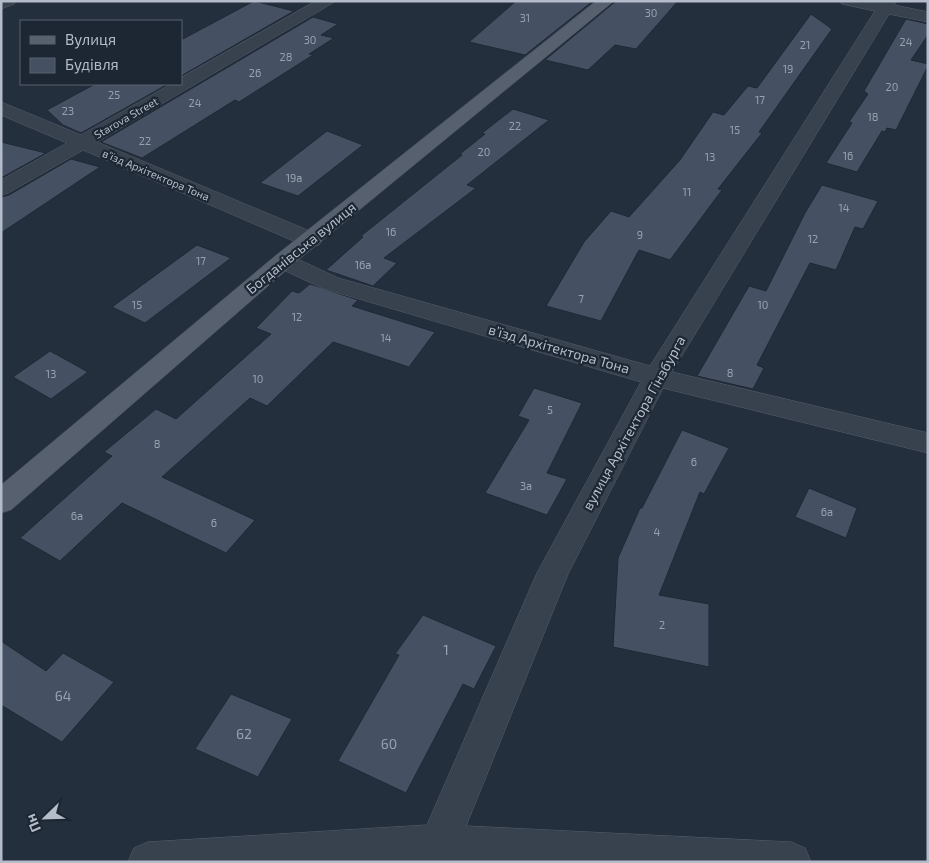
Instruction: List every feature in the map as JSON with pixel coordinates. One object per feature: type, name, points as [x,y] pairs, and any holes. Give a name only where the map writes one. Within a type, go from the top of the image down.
[{"type":"main road","name":"Богданівська вулиця","points":[[1,502],[283,261],[606,1]]},
{"type":"street","points":[[1,4],[8,1]]},
{"type":"street","name":"Starova Street","points":[[182,85],[328,1]]},
{"type":"street","points":[[848,1],[886,5],[928,17]]},
{"type":"street","name":"вулиця Архітектора Гінзбурга","points":[[439,844],[553,573],[656,377],[886,5]]},
{"type":"street","name":"Starova Street","points":[[1,189],[182,85]]},
{"type":"street","name":"в’їзд Архітектора Тона","points":[[1,108],[311,240]]},
{"type":"street","name":"в’їзд Архітектора Тона","points":[[283,261],[330,283],[656,377],[928,443]]},
{"type":"street","points":[[148,862],[439,844],[791,862]]},
{"type":"building","points":[[254,1],[294,11],[182,75],[182,39]]},
{"type":"building","points":[[516,1],[593,1],[525,55],[469,42]]},
{"type":"building","points":[[616,1],[678,1],[636,49],[615,45],[588,70],[545,60]]},
{"type":"building","points":[[811,14],[832,29],[759,132],[762,133],[718,189],[722,190],[670,260],[639,250],[601,321],[546,306],[584,242],[611,211],[629,217],[680,160],[713,112],[724,115],[748,86],[757,88]]},
{"type":"building","points":[[313,17],[338,24],[321,35],[334,38],[309,54],[313,55],[239,102],[235,100],[142,158],[101,142]]},
{"type":"building","points":[[906,19],[928,24],[928,35],[911,60],[928,64],[928,66],[896,130],[887,128],[885,132],[882,131],[857,172],[826,163],[852,123],[849,122],[868,94],[864,91]]},
{"type":"building","points":[[93,85],[166,85],[81,133],[63,125],[47,110]]},
{"type":"building","points":[[513,109],[549,120],[467,185],[476,188],[384,258],[397,263],[373,286],[326,270],[363,237],[361,236],[462,155],[460,154],[485,134],[482,133]]},
{"type":"building","points":[[327,131],[363,145],[298,196],[260,183]]},
{"type":"building","points":[[1,142],[46,153],[1,178]]},
{"type":"building","points":[[71,159],[100,167],[1,233],[1,197],[9,195]]},
{"type":"building","points":[[822,185],[878,201],[863,229],[855,227],[836,270],[810,263],[757,365],[764,368],[753,389],[697,376],[749,286],[766,291],[805,213]]},
{"type":"building","points":[[197,245],[231,258],[145,323],[112,307]]},
{"type":"building","points":[[310,284],[358,300],[352,306],[435,332],[409,367],[333,342],[267,406],[250,398],[162,477],[255,520],[226,553],[122,503],[60,561],[20,538],[112,456],[104,452],[156,409],[176,419],[271,334],[256,328],[292,291],[299,293]]},
{"type":"building","points":[[50,351],[88,372],[51,399],[13,377]]},
{"type":"building","points":[[534,388],[582,403],[547,473],[567,479],[547,515],[485,493],[529,420],[518,416]]},
{"type":"building","points":[[682,430],[729,448],[704,494],[700,492],[659,595],[709,604],[709,667],[613,647],[618,558],[640,508],[642,508]]},
{"type":"building","points":[[809,488],[857,508],[846,538],[795,517]]},
{"type":"building","points":[[423,615],[496,646],[474,689],[463,684],[406,793],[338,761],[399,655],[395,654]]},
{"type":"building","points":[[1,641],[46,671],[63,653],[114,682],[62,742],[1,705]]},
{"type":"building","points":[[231,694],[292,719],[258,777],[195,749]]}]
